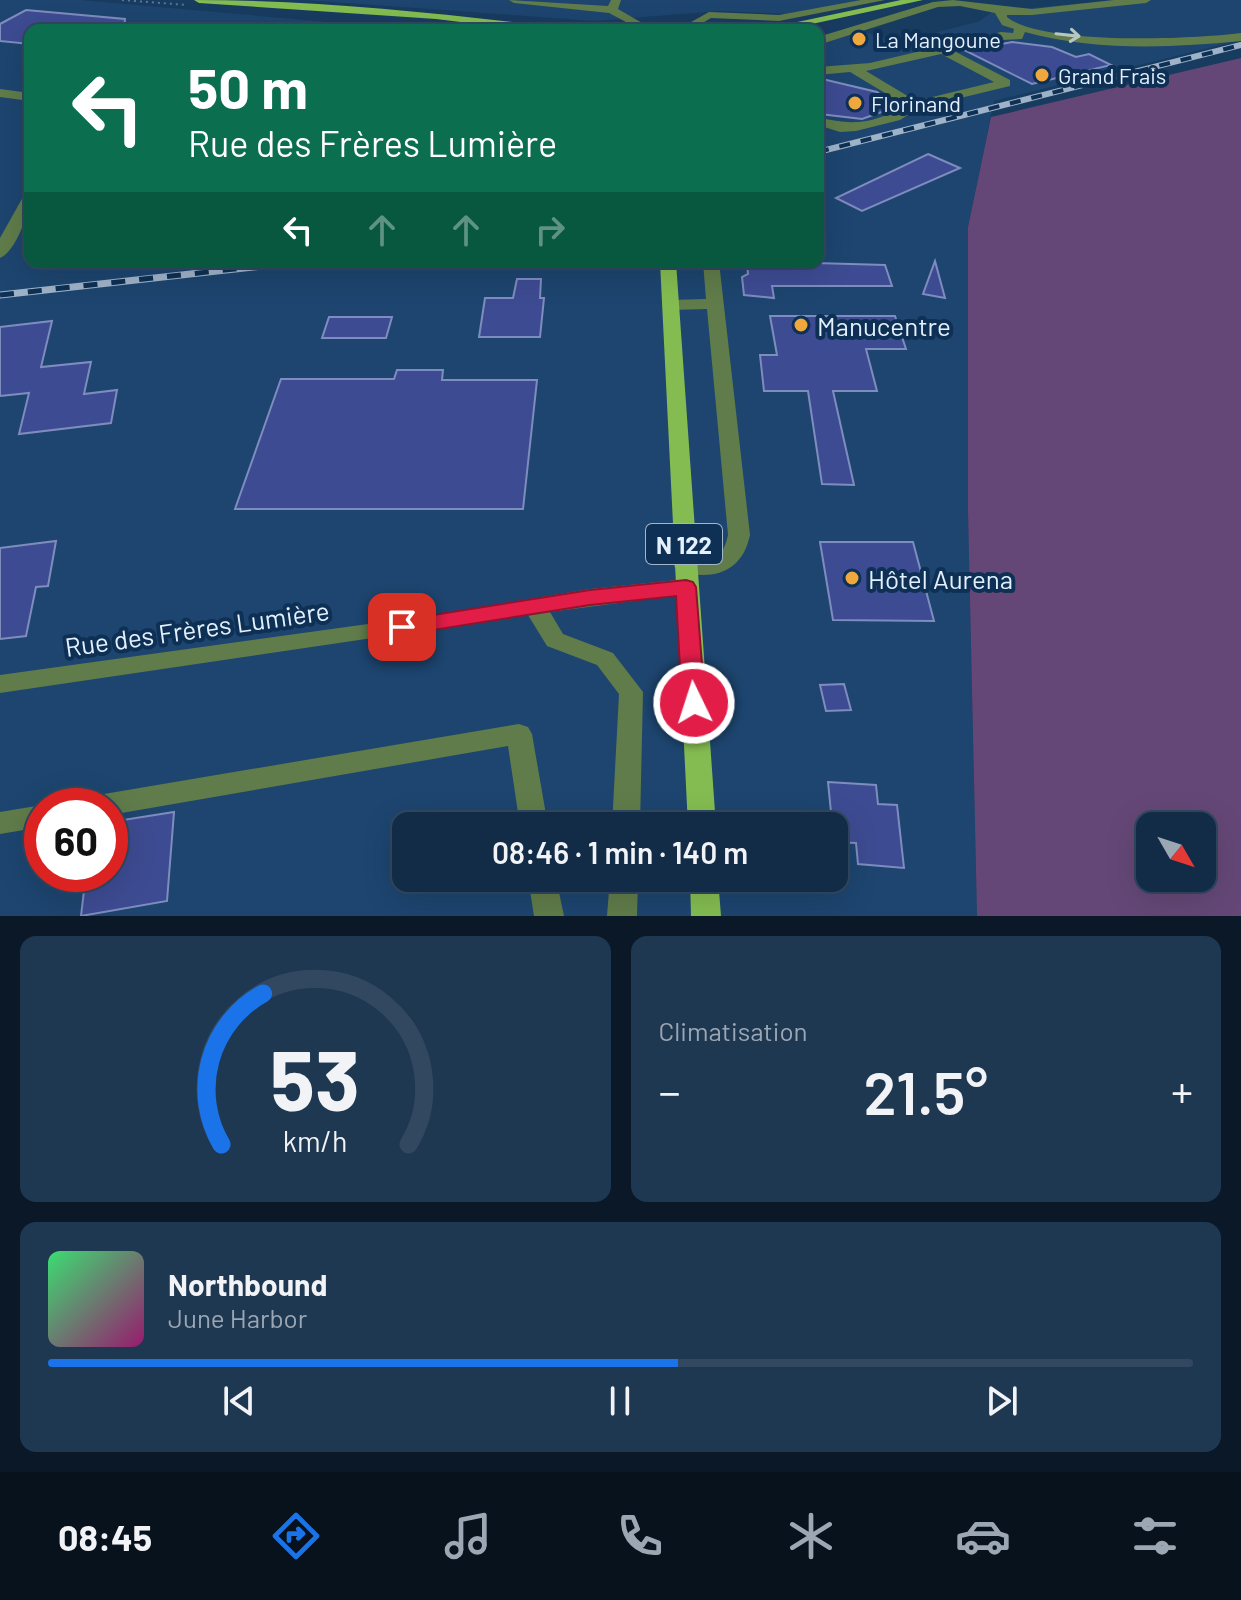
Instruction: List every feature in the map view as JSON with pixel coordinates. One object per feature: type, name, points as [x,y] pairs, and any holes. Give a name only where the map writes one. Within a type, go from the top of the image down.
[{"type":"main road","points":[[199,0],[422,15],[502,24]]},
{"type":"main road","points":[[796,24],[918,0]]},
{"type":"main road","name":"N 122","points":[[668,268],[701,812]]},
{"type":"main road","points":[[705,892],[706,916]]},
{"type":"street","points":[[514,0],[614,5],[633,24]]},
{"type":"street","points":[[693,24],[709,15],[779,18],[880,0]]},
{"type":"street","points":[[824,39],[937,4],[960,3],[1001,11],[1032,12],[1146,0]]},
{"type":"street","points":[[1001,11],[1001,18],[1006,23],[1020,28],[1103,39],[1186,42],[1241,37]]},
{"type":"street","points":[[824,70],[870,67],[1001,36],[1018,37],[1020,28]]},
{"type":"street","points":[[824,123],[840,128],[856,127],[895,117],[914,105],[1006,83],[943,50]]},
{"type":"street","points":[[852,68],[914,105]]},
{"type":"street","points":[[0,93],[24,96]]},
{"type":"street","points":[[0,253],[24,208]]},
{"type":"street","points":[[670,305],[715,304],[712,268]]},
{"type":"street","name":"Rue des Frères Lumière","points":[[0,684],[535,607],[685,577],[730,561],[737,554],[739,535],[715,304]]},
{"type":"street","points":[[535,607],[555,640],[605,659],[631,692],[627,812]]},
{"type":"street","points":[[128,801],[519,734],[532,812]]},
{"type":"street","points":[[0,823],[24,819]]},
{"type":"street","points":[[545,892],[549,916]]},
{"type":"street","points":[[622,916],[623,892]]},
{"type":"shaded area","points":[[0,0],[80,0],[350,24],[24,24],[24,268],[824,268],[824,40],[860,30],[896,43],[980,21],[992,12],[1113,0],[1241,0],[1241,40],[994,101],[968,227],[968,511],[977,916],[0,916]]},
{"type":"shaded area","points":[[304,0],[862,0],[790,14],[719,11],[595,21]]},
{"type":"shaded area","points":[[1241,58],[1241,916],[977,916],[968,511],[968,227],[991,117]]},
{"type":"building","points":[[26,10],[125,19],[125,24],[24,24],[24,43],[0,41],[0,24]]},
{"type":"building","name":"Grand Frais","points":[[1012,42],[1052,47],[1076,57],[1089,54],[1111,65],[1032,84],[966,51]]},
{"type":"building","name":"Florinand","points":[[824,79],[877,92],[896,107],[862,119],[824,114]]},
{"type":"building","points":[[928,154],[960,168],[862,211],[836,198]]},
{"type":"building","points":[[935,261],[945,298],[923,294]]},
{"type":"building","points":[[824,263],[885,265],[892,286],[772,286],[774,298],[744,295],[742,277],[748,274],[747,268],[824,268]]},
{"type":"building","points":[[517,279],[541,279],[540,298],[544,298],[540,337],[479,337],[485,298],[513,298]]},
{"type":"building","points":[[770,316],[895,316],[906,349],[866,349],[877,391],[833,391],[854,485],[822,484],[808,391],[764,391],[760,355],[777,355]]},
{"type":"building","points":[[329,317],[392,317],[386,338],[322,338]]},
{"type":"building","points":[[52,321],[41,367],[91,362],[84,394],[117,390],[111,423],[19,434],[29,393],[0,396],[0,327]]},
{"type":"building","points":[[397,370],[443,370],[442,380],[537,380],[523,509],[235,509],[281,379],[394,379]]},
{"type":"building","points":[[56,541],[48,586],[36,587],[26,636],[0,639],[0,548]]},
{"type":"building","points":[[820,542],[913,542],[934,621],[833,620]]},
{"type":"building","points":[[844,684],[851,710],[826,711],[820,685]]},
{"type":"building","points":[[828,782],[876,785],[878,804],[897,805],[904,868],[858,864],[856,843],[848,843],[848,812],[831,812]]},
{"type":"building","points":[[174,812],[167,901],[81,916],[84,892],[128,892],[128,819]]},
{"type":"railway","points":[[824,150],[1241,45]]},
{"type":"railway","points":[[0,295],[244,268]]},
{"type":"place","name":"La Mangoune","points":[[859,39]]},
{"type":"place","name":"Grand Frais","points":[[1042,75]]},
{"type":"place","name":"Florinand","points":[[855,103]]},
{"type":"place","name":"Manucentre","points":[[801,325]]},
{"type":"place","name":"Hôtel Aurena","points":[[852,578]]},
{"type":"route","points":[[402,627],[590,597],[686,587],[694,703]]}]
